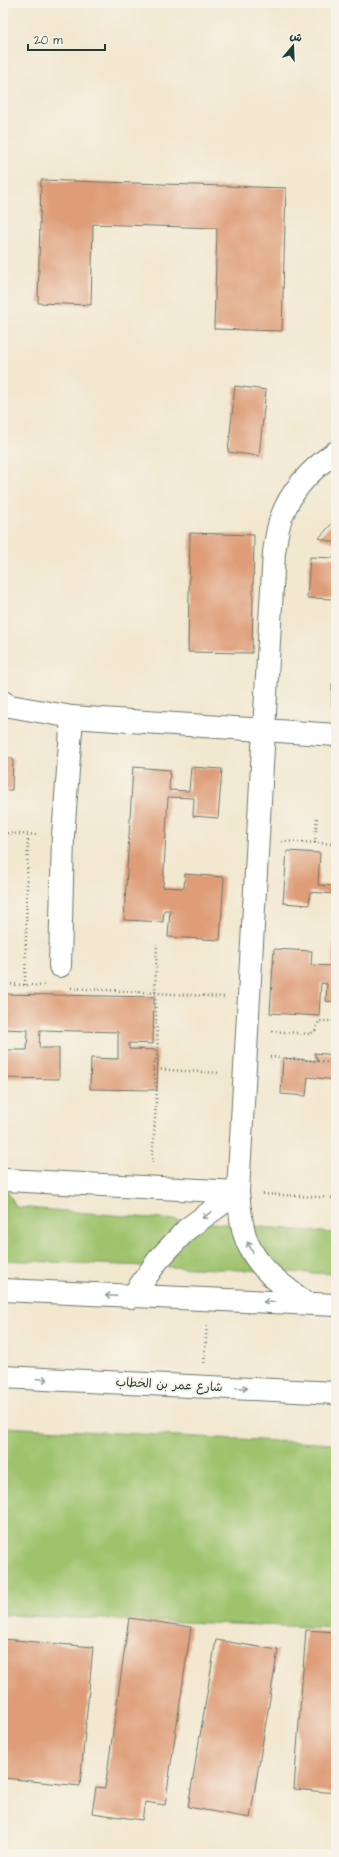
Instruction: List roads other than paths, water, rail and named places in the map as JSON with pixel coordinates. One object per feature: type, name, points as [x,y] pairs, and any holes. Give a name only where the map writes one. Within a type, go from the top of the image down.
[{"type":"street","points":[[306,1303],[281,1284],[258,1262],[247,1244],[238,1192],[274,552],[280,519],[296,489],[318,464],[336,452]]},
{"type":"street","points":[[3,702],[10,706],[72,717],[336,735]]},
{"type":"street","points":[[60,966],[64,836],[72,717]]},
{"type":"street","points":[[6,1180],[238,1192]]},
{"type":"street","points":[[132,1297],[158,1260],[187,1229],[238,1192]]},
{"type":"street","points":[[3,1290],[336,1305]]},
{"type":"street","name":"شارع عمر بن الخطاب","points":[[3,1377],[336,1392]]}]
